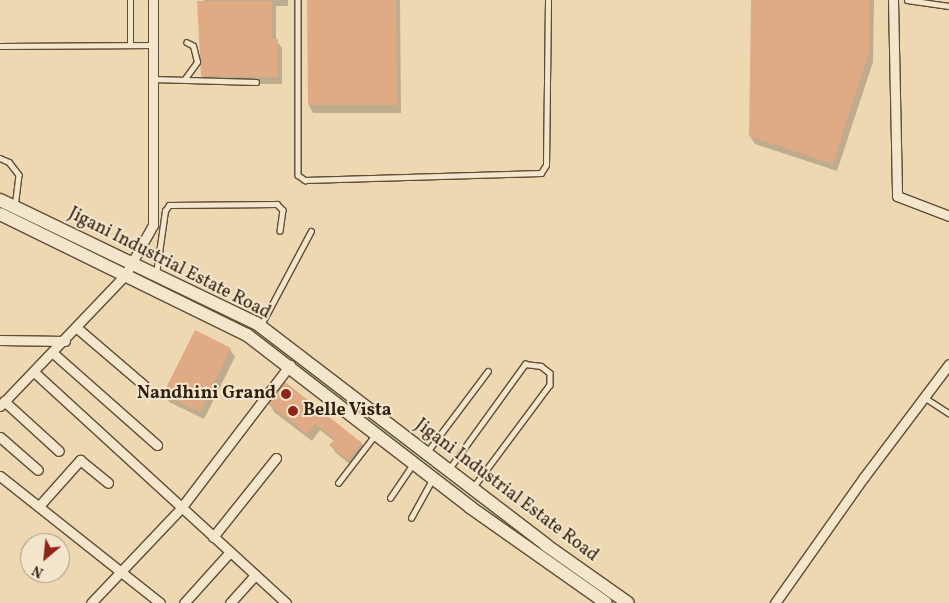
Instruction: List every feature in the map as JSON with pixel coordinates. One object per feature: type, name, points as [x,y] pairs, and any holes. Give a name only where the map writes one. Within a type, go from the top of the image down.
[{"type":"main road","name":"Jigani Industrial Estate Road","points":[[0,200],[247,335],[377,432],[470,507],[606,603]]},
{"type":"main road","name":"Jigani Industrial Estate Road","points":[[0,214],[128,269],[156,275],[260,326],[473,489],[628,603]]},
{"type":"street","points":[[59,451],[2,404],[53,354],[128,269],[153,225],[154,0]]},
{"type":"street","points":[[893,0],[897,196],[949,216]]},
{"type":"street","points":[[77,328],[144,386]]},
{"type":"street","points":[[0,340],[65,341]]},
{"type":"street","points":[[53,354],[157,445]]},
{"type":"street","points":[[776,603],[949,364]]},
{"type":"street","points":[[92,603],[120,571],[182,508],[290,366]]},
{"type":"street","points":[[34,372],[286,603]]},
{"type":"street","points":[[0,437],[38,470]]},
{"type":"street","points":[[213,537],[276,458]]},
{"type":"street","points":[[39,506],[80,460],[108,483]]},
{"type":"street","points":[[0,476],[160,603]]},
{"type":"street","points":[[184,603],[230,552]]},
{"type":"street","points":[[230,603],[255,575]]},
{"type":"lane","points":[[130,0],[130,45]]},
{"type":"lane","points":[[298,0],[298,175],[305,180],[541,173],[546,166],[548,0]]},
{"type":"lane","points":[[907,0],[949,6]]},
{"type":"lane","points":[[184,80],[196,62],[193,46],[187,43]]},
{"type":"lane","points":[[0,46],[153,45]]},
{"type":"lane","points":[[153,79],[256,82]]},
{"type":"lane","points":[[0,158],[9,162],[19,175],[15,207]]},
{"type":"lane","points":[[156,275],[165,211],[169,205],[277,204],[282,210],[280,231]]},
{"type":"lane","points":[[153,210],[165,211]]},
{"type":"lane","points":[[260,326],[312,231]]},
{"type":"lane","points":[[448,470],[525,364],[532,363],[546,370],[551,377],[550,385],[473,489]]},
{"type":"lane","points":[[426,453],[488,371]]},
{"type":"lane","points":[[924,397],[949,414]]},
{"type":"lane","points":[[338,483],[377,432]]},
{"type":"lane","points":[[390,498],[414,461]]},
{"type":"lane","points":[[411,518],[434,477]]},
{"type":"building","points":[[307,0],[396,0],[397,105],[308,105]]},
{"type":"building","points":[[751,0],[870,0],[869,53],[833,164],[749,136]]},
{"type":"building","points":[[197,1],[272,1],[272,39],[278,39],[278,77],[201,76]]},
{"type":"building","points":[[195,330],[231,348],[200,412],[163,394]]},
{"type":"building","points":[[285,382],[362,443],[348,460],[329,445],[335,439],[315,424],[307,434],[268,404]]},
{"type":"place","name":"Nandhini Grand","points":[[286,394]]},
{"type":"place","name":"Belle Vista","points":[[293,411]]}]
